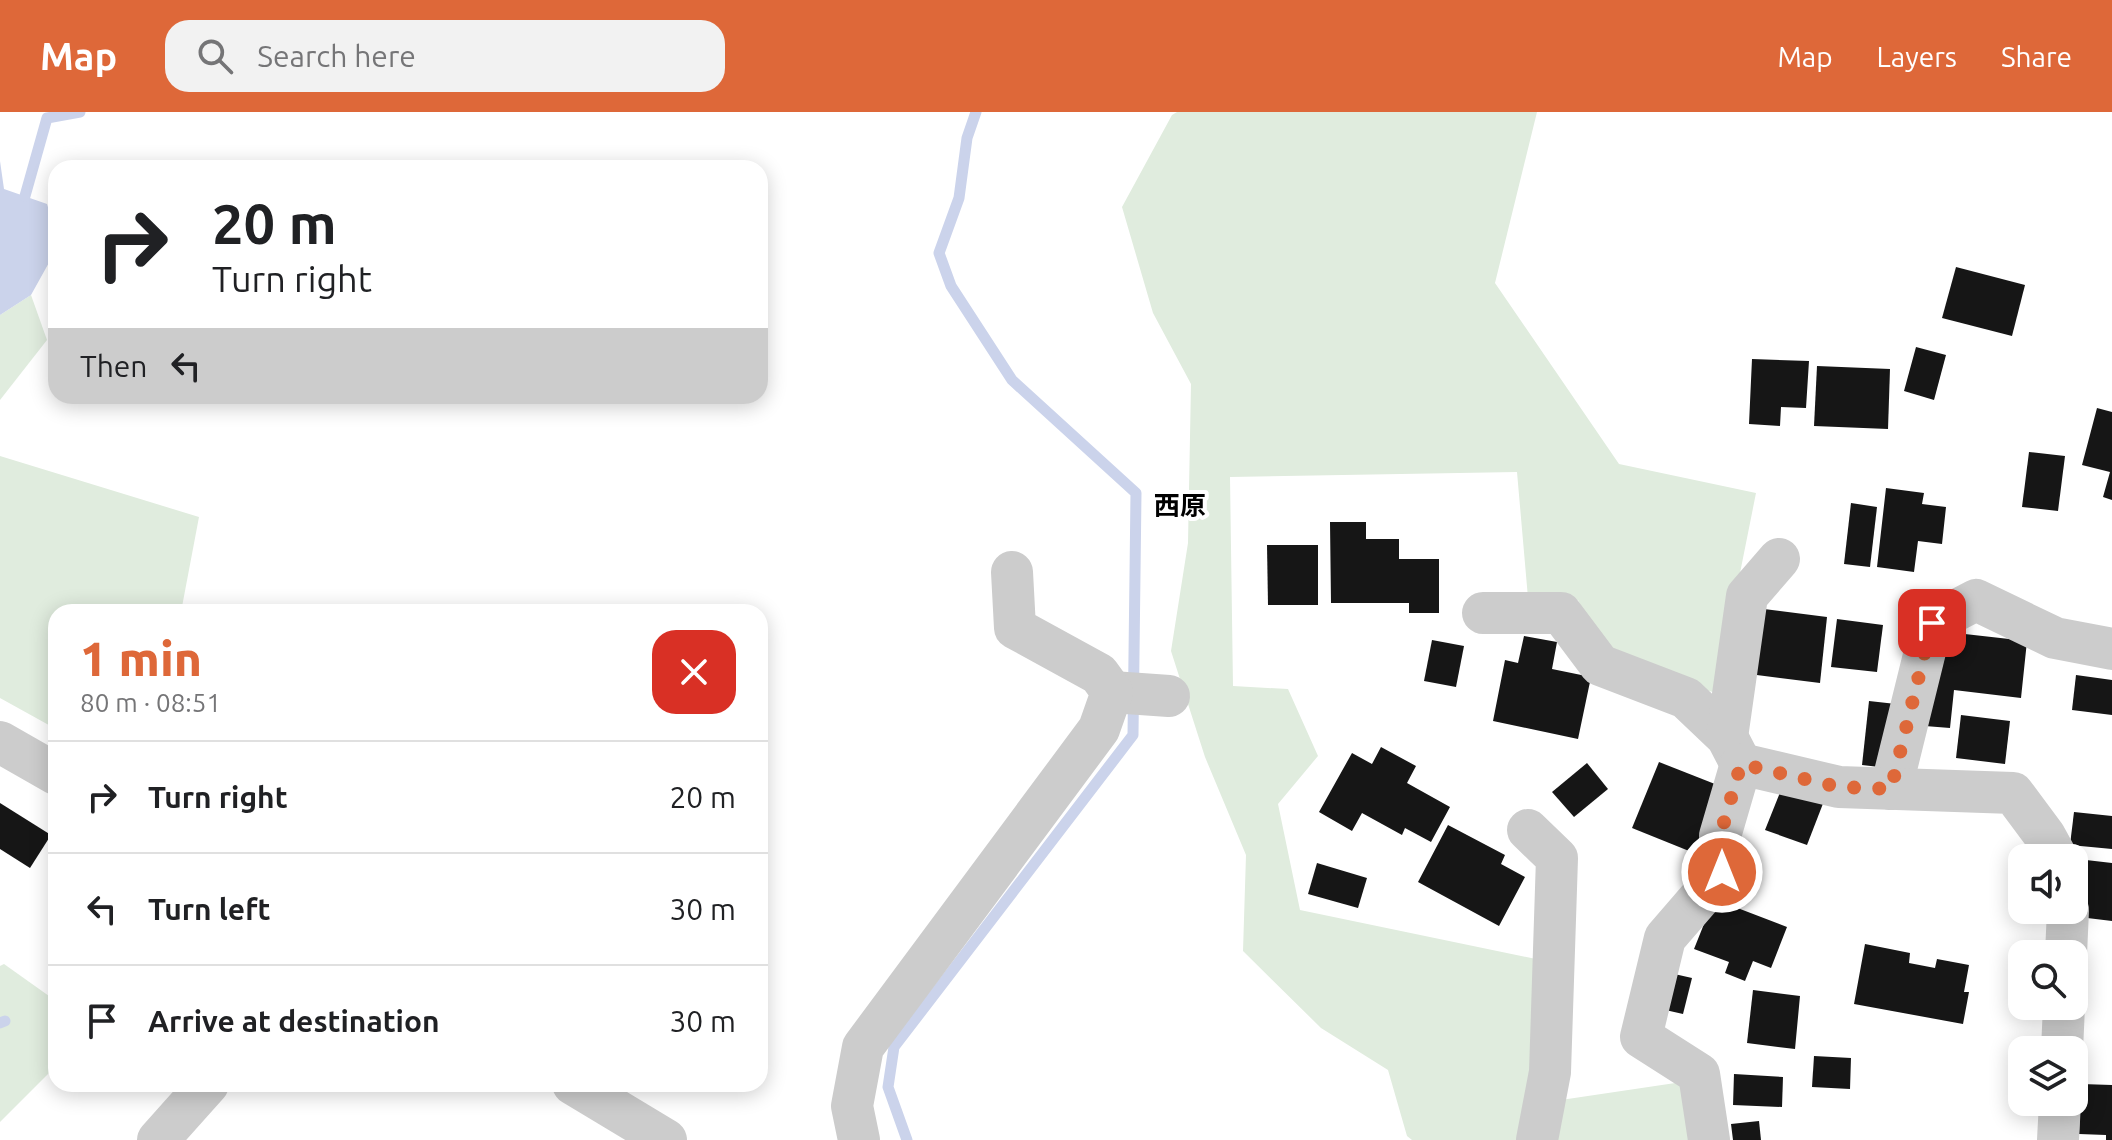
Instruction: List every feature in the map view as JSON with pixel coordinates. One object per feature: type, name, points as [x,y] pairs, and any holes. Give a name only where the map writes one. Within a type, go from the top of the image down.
[{"type":"street","points":[[1709,1140],[1699,1074],[1641,1037],[1665,938],[1722,872],[1720,836],[1734,750],[1747,596],[1779,559]]},
{"type":"street","points":[[859,1140],[852,1106],[863,1047],[1099,729],[1143,694],[1015,628],[1012,572]]},
{"type":"street","points":[[1891,789],[1932,623],[1976,600],[2055,638],[2112,649]]},
{"type":"street","points":[[1483,613],[1561,613],[1600,665],[1686,698],[1734,750],[1839,787],[2013,793],[2049,844]]},
{"type":"street","points":[[0,742],[48,769]]},
{"type":"street","points":[[1528,830],[1557,858],[1550,1072],[1537,1140]]},
{"type":"street","points":[[158,1140],[201,1092]]},
{"type":"street","points":[[586,1092],[666,1140]]},
{"type":"street","points":[[2058,1140],[2059,1116]]},
{"type":"green space","points":[[1177,112],[1537,112],[1495,283],[1619,464],[1756,493],[1716,693],[1607,661],[1578,600],[1528,598],[1517,472],[1230,477],[1233,686],[1288,689],[1318,756],[1278,804],[1300,910],[1536,959],[1534,1104],[1682,1082],[1691,1140],[1412,1140],[1407,1136],[1388,1070],[1321,1028],[1243,951],[1246,855],[1205,757],[1171,651],[1188,543],[1191,384],[1153,313],[1122,207],[1172,115]]},
{"type":"green space","points":[[31,295],[47,340],[0,400],[0,315]]},
{"type":"green space","points":[[0,456],[199,517],[183,604],[48,604],[48,725],[0,698]]},
{"type":"green space","points":[[4,964],[48,995],[48,1074],[0,1122],[0,966]]},
{"type":"water","points":[[0,161],[4,189],[47,204],[48,264],[31,295],[0,315]]},
{"type":"building","points":[[1956,267],[2025,285],[2012,336],[1942,318]]},
{"type":"building","points":[[1916,347],[1946,355],[1934,400],[1904,391]]},
{"type":"building","points":[[1752,359],[1809,361],[1806,408],[1781,407],[1780,426],[1749,424]]},
{"type":"building","points":[[1817,366],[1890,369],[1888,429],[1814,426]]},
{"type":"building","points":[[2097,408],[2112,412],[2112,500],[2103,497],[2110,472],[2082,465]]},
{"type":"building","points":[[2029,452],[2065,456],[2058,511],[2022,507]]},
{"type":"building","points":[[1886,488],[1924,493],[1922,504],[1946,507],[1942,544],[1918,541],[1914,572],[1877,567]]},
{"type":"building","points":[[1851,503],[1877,507],[1870,567],[1844,564]]},
{"type":"building","points":[[1330,522],[1366,522],[1366,539],[1399,539],[1399,559],[1439,559],[1439,613],[1409,613],[1409,603],[1331,603]]},
{"type":"building","points":[[1267,545],[1318,545],[1318,605],[1268,605]]},
{"type":"building","points":[[1756,608],[1827,617],[1820,683],[1749,674]]},
{"type":"building","points":[[1837,619],[1883,625],[1877,672],[1831,667]]},
{"type":"building","points":[[1947,632],[2027,641],[2021,698],[1954,690],[1950,728],[1925,726]]},
{"type":"building","points":[[1524,636],[1557,642],[1552,669],[1591,677],[1578,739],[1493,721],[1505,660],[1518,663]]},
{"type":"building","points":[[1432,640],[1464,646],[1456,687],[1424,681]]},
{"type":"building","points":[[2076,675],[2112,680],[2112,715],[2072,710]]},
{"type":"building","points":[[1869,701],[1896,704],[1888,768],[1862,765]]},
{"type":"building","points":[[1961,715],[2010,721],[2005,764],[1956,758]]},
{"type":"building","points":[[1381,747],[1416,766],[1407,783],[1450,807],[1431,842],[1405,828],[1402,835],[1362,813],[1352,831],[1319,812],[1352,753],[1372,764]]},
{"type":"building","points":[[1659,762],[1720,786],[1694,853],[1632,828]]},
{"type":"building","points":[[1587,763],[1608,789],[1574,817],[1552,792]]},
{"type":"building","points":[[1783,785],[1824,801],[1807,845],[1765,830]]},
{"type":"building","points":[[0,803],[48,833],[48,840],[30,868],[0,849]]},
{"type":"building","points":[[2074,812],[2112,816],[2112,849],[2070,844]]},
{"type":"building","points":[[1448,825],[1505,855],[1501,864],[1525,877],[1499,926],[1418,882]]},
{"type":"building","points":[[2088,860],[2112,863],[2112,921],[2088,918]]},
{"type":"building","points":[[1317,863],[1367,878],[1358,908],[1308,894]]},
{"type":"building","points":[[1714,899],[1787,927],[1771,968],[1753,961],[1745,981],[1725,973],[1729,962],[1694,949]]},
{"type":"building","points":[[1865,944],[1910,953],[1909,963],[1935,968],[1937,959],[1969,965],[1964,992],[1969,992],[1963,1024],[1854,1004]]},
{"type":"building","points":[[1670,973],[1692,978],[1683,1014],[1661,1009]]},
{"type":"building","points":[[1753,990],[1800,996],[1795,1049],[1747,1043]]},
{"type":"building","points":[[1814,1056],[1851,1058],[1850,1089],[1812,1087]]},
{"type":"building","points":[[1734,1074],[1783,1077],[1782,1107],[1733,1105]]},
{"type":"building","points":[[2088,1084],[2112,1085],[2112,1140],[2106,1140],[2106,1135],[2079,1134],[2080,1116],[2088,1116]]},
{"type":"building","points":[[1759,1121],[1761,1140],[1733,1140],[1731,1124]]},
{"type":"waterway","points":[[25,196],[47,118],[80,112]]},
{"type":"waterway","points":[[907,1140],[888,1087],[894,1047],[1133,735],[1136,493],[1012,380],[951,286],[939,253],[959,198],[967,138],[976,112]]},
{"type":"waterway","points":[[0,1023],[5,1021]]},
{"type":"district","name":"西原","points":[[1180,505]]},
{"type":"route","points":[[1722,872],[1720,836],[1741,764],[1839,787],[1891,789],[1932,623]]}]
